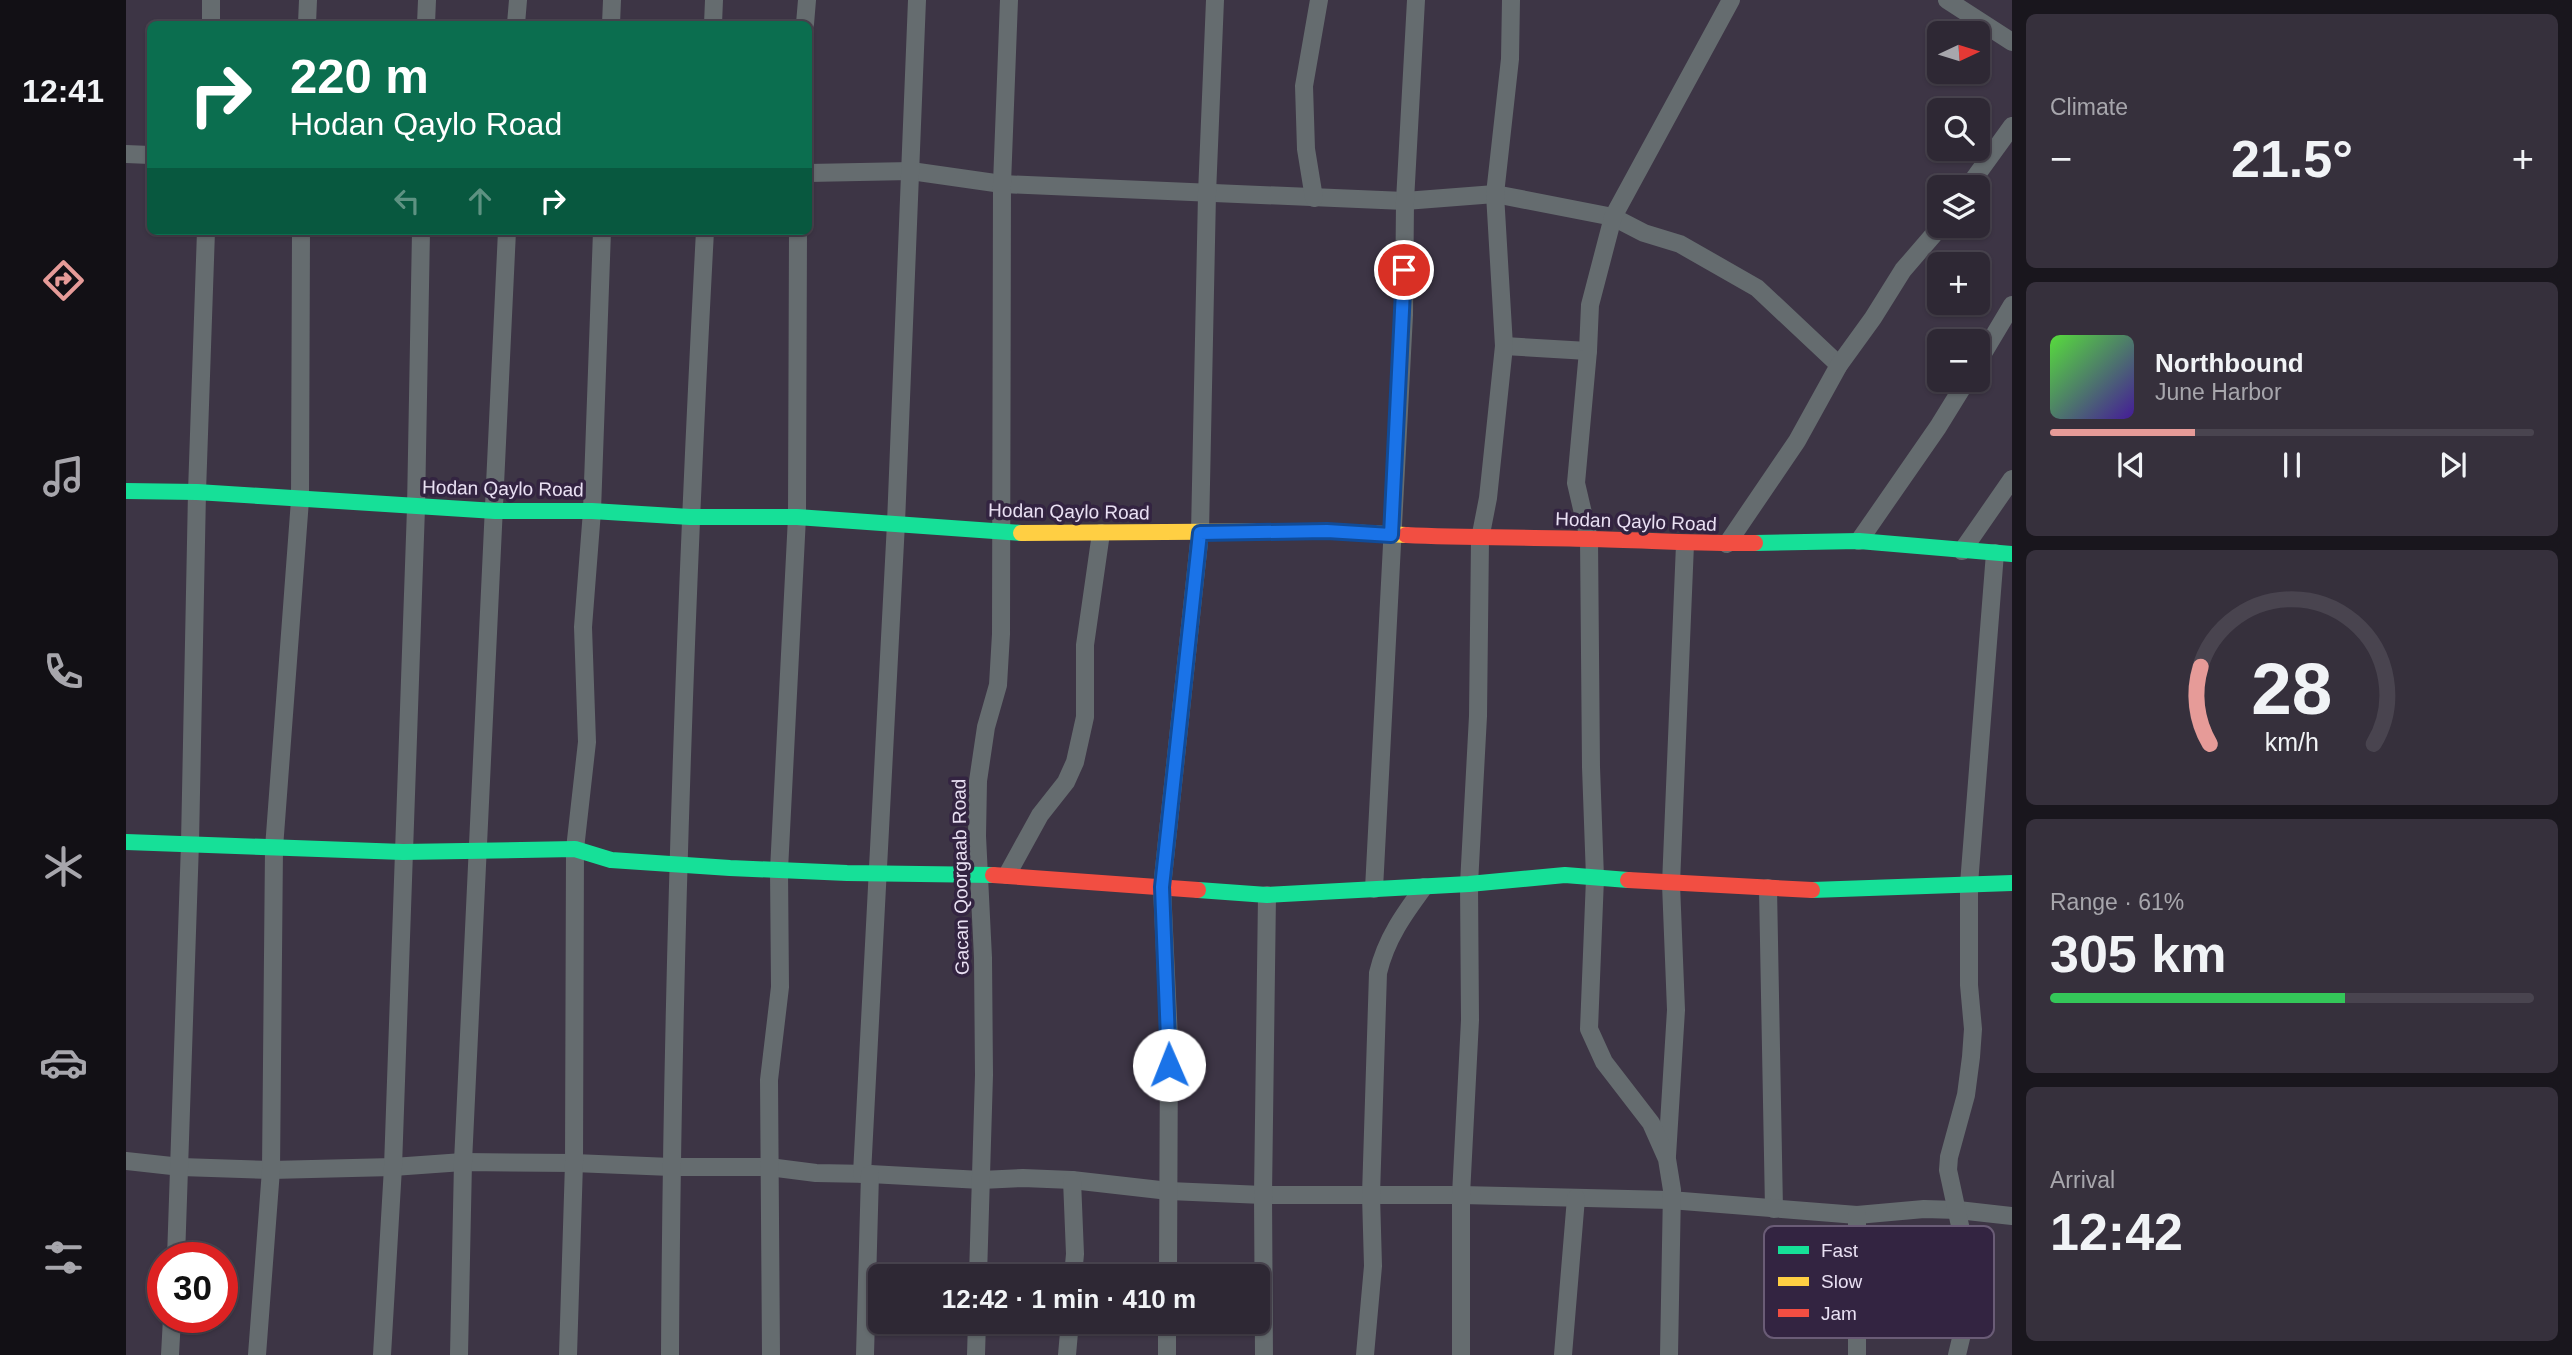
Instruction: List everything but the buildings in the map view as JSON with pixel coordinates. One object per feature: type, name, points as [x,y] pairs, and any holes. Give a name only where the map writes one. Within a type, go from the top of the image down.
[{"type":"street","points":[[211,0],[211,21]]},
{"type":"street","points":[[307,21],[308,0]]},
{"type":"street","points":[[426,21],[427,0]]},
{"type":"street","points":[[516,21],[518,0]]},
{"type":"street","points":[[611,21],[612,0]]},
{"type":"street","points":[[713,21],[714,0]]},
{"type":"street","points":[[805,21],[807,0]]},
{"type":"street","points":[[865,1355],[866,1174],[877,873],[896,523],[917,0]]},
{"type":"street","name":"Gacan Qoorgaab Road","points":[[978,1264],[983,958],[978,875],[978,780],[986,727],[998,685],[1002,533],[1002,184],[1009,0]]},
{"type":"street","points":[[1168,1264],[1169,1040],[1162,887],[1200,533],[1207,194],[1215,0]]},
{"type":"street","points":[[1314,198],[1306,149],[1304,86],[1319,0]]},
{"type":"street","points":[[1374,889],[1404,315],[1405,201],[1416,0]]},
{"type":"street","points":[[1461,1355],[1461,1195],[1470,1020],[1469,884],[1478,716],[1479,539],[1488,498],[1504,346],[1495,194],[1510,59],[1511,0]]},
{"type":"street","points":[[1667,1158],[1651,1124],[1604,1062],[1589,1029],[1595,878],[1589,539],[1576,483],[1590,305],[1613,217],[1731,0]]},
{"type":"street","points":[[1947,0],[2012,42]]},
{"type":"street","points":[[1977,175],[2012,127]]},
{"type":"street","points":[[126,154],[147,155]]},
{"type":"street","points":[[812,173],[911,171],[1002,184],[1405,201],[1495,194],[1613,217],[1644,233],[1680,244],[1757,288],[1839,365]]},
{"type":"street","points":[[177,1242],[206,235]]},
{"type":"street","points":[[257,1355],[271,1170],[274,848],[300,500],[301,235]]},
{"type":"street","points":[[382,1355],[393,1167],[416,508],[421,235]]},
{"type":"street","points":[[460,1355],[463,1162],[507,235]]},
{"type":"street","points":[[568,1355],[574,1163],[575,849],[587,742],[583,627],[592,511],[602,235]]},
{"type":"street","points":[[670,1355],[671,1167],[679,864],[690,517],[705,235]]},
{"type":"street","points":[[771,1355],[769,1080],[779,987],[779,870],[797,517],[797,235]]},
{"type":"street","points":[[1727,544],[1797,441],[1839,365],[1903,270],[1931,238]]},
{"type":"street","points":[[1990,342],[2012,305]]},
{"type":"street","points":[[1504,346],[1588,351]]},
{"type":"street","points":[[1859,541],[1960,392]]},
{"type":"street","points":[[1962,551],[2012,479]]},
{"type":"street","name":"Hodan Qaylo Road","points":[[126,491],[197,492],[416,508],[592,511],[690,517],[797,517],[1002,533],[1327,531],[1479,539],[1589,539],[1685,544],[1859,541],[2003,553]]},
{"type":"street","points":[[1007,875],[1040,815],[1066,782],[1075,762],[1085,717],[1085,645],[1101,533]]},
{"type":"street","points":[[1669,1355],[1672,1190],[1667,1158],[1675,1010],[1671,884],[1685,544]]},
{"type":"street","points":[[1961,1226],[1948,1170],[1966,1095],[1971,1058],[1973,1028],[1969,985],[1969,884],[2003,553]]},
{"type":"street","points":[[126,842],[190,842],[403,852],[575,849],[611,860],[779,870],[1007,875],[1267,895],[1469,884],[1565,875],[1671,884],[1834,891],[2012,884]]},
{"type":"street","points":[[1365,1355],[1374,1266],[1371,1195],[1378,973],[1383,952],[1396,925],[1424,887]]},
{"type":"street","points":[[1768,888],[1773,1209]]},
{"type":"street","points":[[1264,1355],[1267,895]]},
{"type":"street","points":[[126,1161],[181,1167],[271,1170],[463,1162],[769,1167],[816,1173],[981,1180],[1072,1180],[1169,1191],[1263,1195],[1461,1195],[1670,1200],[1857,1215],[1924,1209],[2012,1216]]},
{"type":"street","points":[[1072,1180],[1074,1264]]},
{"type":"street","points":[[1563,1355],[1576,1198]]},
{"type":"street","points":[[1857,1215],[1857,1226]]},
{"type":"street","points":[[170,1355],[172,1333]]},
{"type":"street","points":[[976,1355],[977,1334]]},
{"type":"street","points":[[1067,1355],[1069,1334]]},
{"type":"street","points":[[1167,1334],[1167,1355]]},
{"type":"traffic: fast","points":[[126,491],[197,492],[495,511],[592,511],[690,517],[797,517],[1021,533]]},
{"type":"traffic: fast","points":[[1755,543],[1859,541],[2012,554]]},
{"type":"traffic: fast","points":[[126,842],[403,852],[575,849],[611,860],[730,868],[993,875]]},
{"type":"traffic: fast","points":[[1198,890],[1267,895],[1469,884],[1565,875],[1628,880]]},
{"type":"traffic: fast","points":[[1812,890],[2012,883]]},
{"type":"traffic: slow","points":[[1021,533],[1327,531],[1406,535]]},
{"type":"traffic: jam","points":[[1406,535],[1755,543]]},
{"type":"traffic: jam","points":[[993,875],[1198,890]]},
{"type":"traffic: jam","points":[[1628,880],[1812,890]]},
{"type":"route","points":[[1169,1065],[1162,887],[1200,533],[1327,531],[1391,535],[1404,315],[1404,270]]}]
